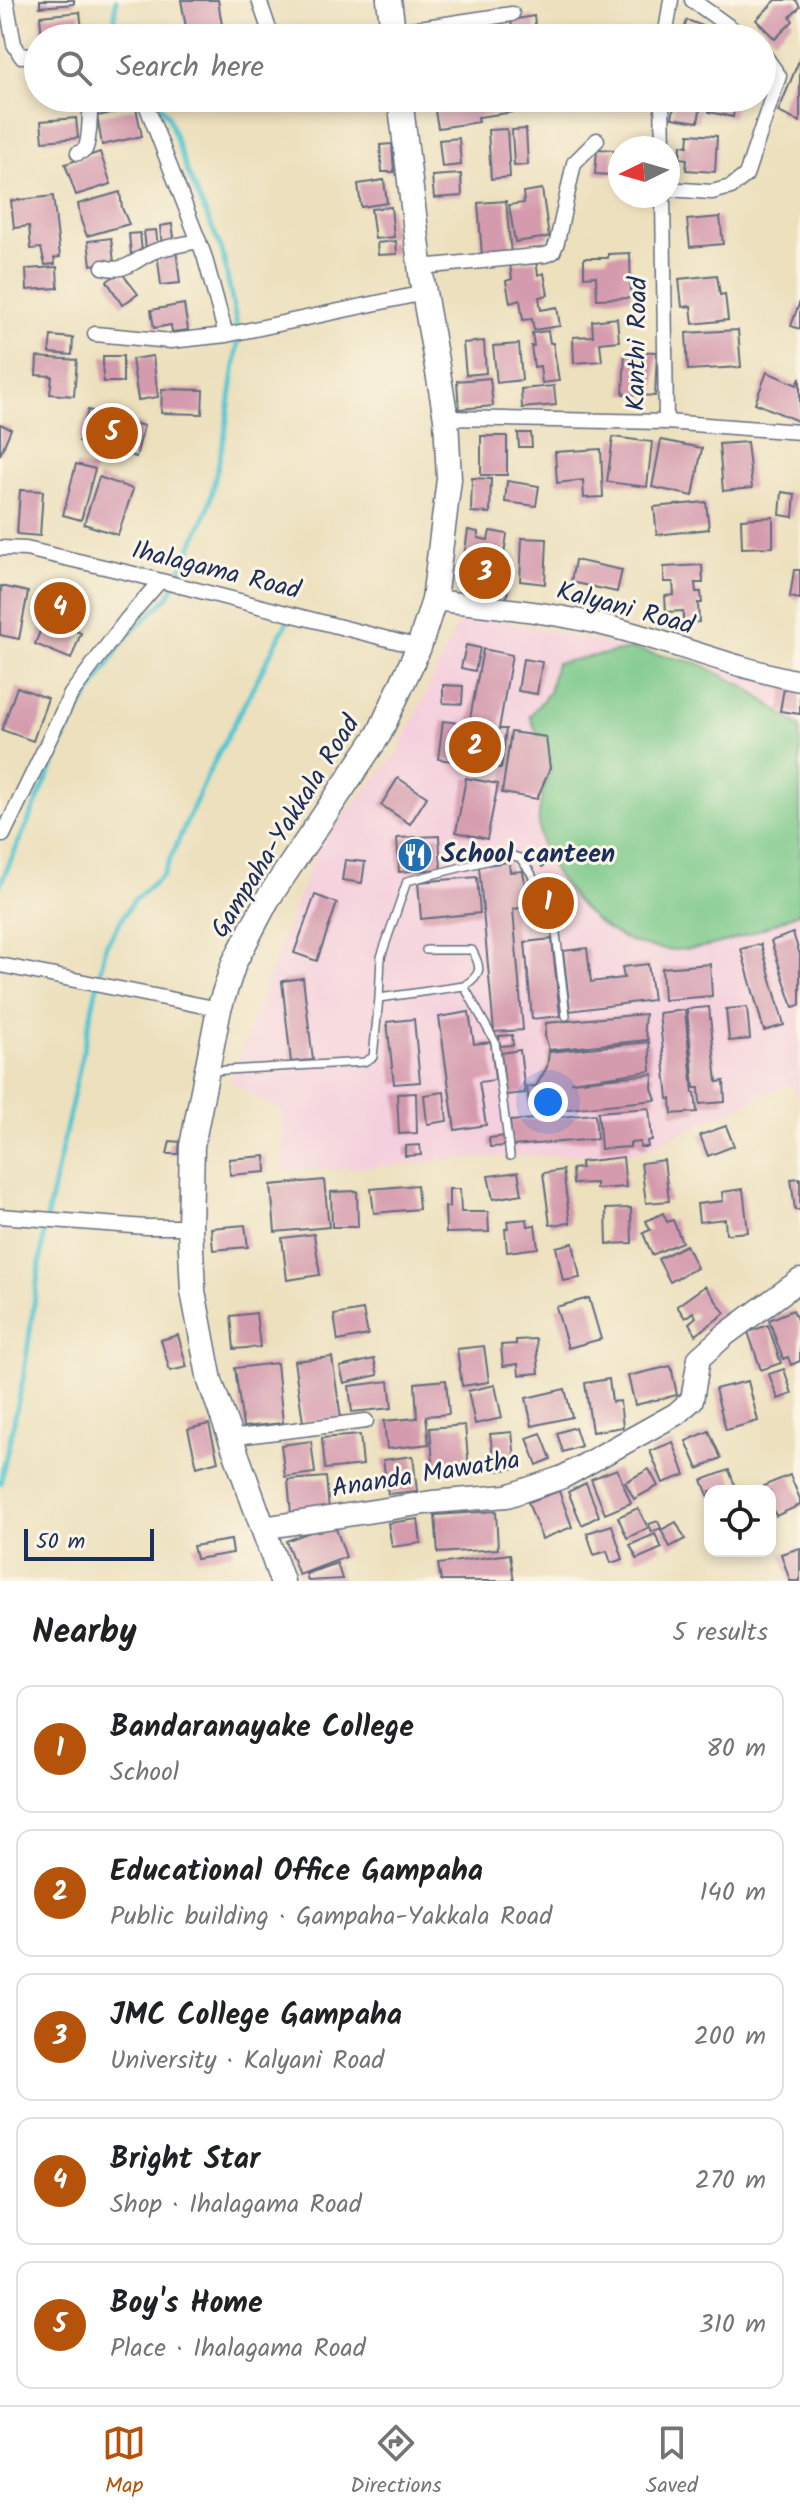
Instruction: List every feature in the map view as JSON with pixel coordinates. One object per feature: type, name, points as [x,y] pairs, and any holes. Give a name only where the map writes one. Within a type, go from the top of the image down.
[{"type":"highway","points":[[389,0],[392,24]]},
{"type":"highway","name":"Gampaha-Yakkala Road","points":[[282,1581],[210,1381],[193,1291],[190,1227],[192,1146],[219,1009],[234,963],[267,900],[373,745],[419,647],[434,600],[449,479],[446,418],[424,293],[402,112]]},
{"type":"main road","name":"Ananda Mawatha","points":[[262,1528],[432,1502],[507,1496],[563,1477],[676,1414],[692,1400],[699,1358],[737,1325],[800,1280]]},
{"type":"street","points":[[6,0],[14,44],[21,56],[24,56]]},
{"type":"street","points":[[259,0],[267,24]]},
{"type":"street","points":[[667,24],[671,0]]},
{"type":"street","points":[[692,0],[725,24]]},
{"type":"street","points":[[456,24],[512,14]]},
{"type":"street","points":[[78,153],[85,150],[90,140],[89,112]]},
{"type":"street","points":[[149,112],[199,241],[226,335]]},
{"type":"street","points":[[662,112],[663,136]]},
{"type":"street","points":[[680,190],[712,192],[731,187],[746,175],[767,112]]},
{"type":"street","points":[[421,267],[553,252],[574,163],[597,140]]},
{"type":"street","name":"Kanthi Road","points":[[446,418],[666,422],[663,208]]},
{"type":"street","points":[[103,267],[114,270],[130,266],[146,254],[199,241]]},
{"type":"street","points":[[95,334],[171,341],[226,335],[424,293]]},
{"type":"street","points":[[666,422],[800,432]]},
{"type":"street","name":"Ihalagama Road","points":[[0,548],[26,549],[419,647]]},
{"type":"street","points":[[0,834],[3,835],[71,694],[127,619],[160,581]]},
{"type":"street","name":"Kalyani Road","points":[[434,600],[565,616],[613,627],[724,663],[800,681]]},
{"type":"street","points":[[0,965],[219,1009]]},
{"type":"street","points":[[0,1216],[146,1227],[190,1227]]},
{"type":"street","points":[[229,1438],[366,1421]]},
{"type":"lane","points":[[206,1071],[364,1062],[373,1057],[381,957],[407,881],[510,855],[520,858],[531,873],[556,933],[566,1016]]},
{"type":"lane","points":[[379,998],[464,986],[476,978],[478,960],[472,950],[426,950]]},
{"type":"lane","points":[[464,986],[495,1042],[510,1156]]},
{"type":"path","points":[[531,873],[561,855]]},
{"type":"shaded area","points":[[463,612],[800,686],[800,1098],[789,1085],[639,1152],[467,1158],[391,1166],[284,1171],[282,1112],[230,1081],[317,847],[399,751]]},
{"type":"green space","points":[[631,649],[698,663],[744,686],[800,727],[800,912],[770,926],[710,946],[681,950],[653,948],[625,939],[599,923],[573,897],[555,872],[544,852],[539,830],[540,808],[550,768],[530,716],[549,692],[556,663]]},
{"type":"building","points":[[40,0],[74,0],[74,4],[40,7]]},
{"type":"building","points":[[181,0],[218,0],[222,24],[185,24]]},
{"type":"building","points":[[776,0],[796,0],[800,7],[790,17],[793,21],[776,38],[776,24],[760,24],[756,20]]},
{"type":"building","points":[[80,12],[81,24],[41,24],[40,16]]},
{"type":"building","points":[[534,16],[535,24],[511,24],[511,20]]},
{"type":"building","points":[[800,58],[800,122],[778,112]]},
{"type":"building","points":[[137,112],[142,136],[102,145],[97,116]]},
{"type":"building","points":[[435,112],[513,112],[478,117],[479,122],[438,128]]},
{"type":"building","points":[[673,112],[700,112],[698,122],[672,118]]},
{"type":"building","points":[[709,112],[734,112],[733,117]]},
{"type":"building","points":[[76,118],[78,138],[43,141],[41,121]]},
{"type":"building","points":[[507,129],[510,177],[491,179],[488,130]]},
{"type":"building","points":[[526,129],[528,165],[514,166],[512,130]]},
{"type":"building","points":[[689,134],[717,136],[715,172],[686,170],[687,159],[680,158],[681,145],[688,146]]},
{"type":"building","points":[[459,138],[461,165],[442,167],[439,140]]},
{"type":"building","points":[[392,144],[394,172],[382,172],[380,145]]},
{"type":"building","points":[[597,149],[608,150],[608,175],[595,174]]},
{"type":"building","points":[[100,152],[111,184],[76,195],[65,164]]},
{"type":"building","points":[[461,174],[462,196],[434,198],[432,176]]},
{"type":"building","points":[[384,180],[387,203],[361,207],[358,184]]},
{"type":"building","points":[[542,189],[549,237],[515,242],[509,205],[524,203],[523,192]]},
{"type":"building","points":[[120,192],[122,208],[129,224],[87,236],[78,204]]},
{"type":"building","points":[[53,196],[60,257],[54,258],[55,264],[45,265],[41,248],[31,249],[29,226],[14,228],[11,201]]},
{"type":"building","points":[[506,201],[511,254],[482,256],[478,203]]},
{"type":"building","points":[[391,207],[394,237],[375,239],[371,209]]},
{"type":"building","points":[[720,217],[723,244],[690,247],[687,220]]},
{"type":"building","points":[[172,224],[175,244],[162,246],[160,226]]},
{"type":"building","points":[[156,230],[158,249],[146,250],[144,231]]},
{"type":"building","points":[[140,233],[142,252],[131,254],[129,234]]},
{"type":"building","points":[[111,238],[114,262],[91,265],[88,241]]},
{"type":"building","points":[[396,241],[397,254],[378,255],[377,243]]},
{"type":"building","points":[[176,249],[180,283],[161,285],[157,252]]},
{"type":"building","points":[[630,253],[631,298],[597,299],[596,276],[584,277],[584,258],[608,258],[608,254]]},
{"type":"building","points":[[536,260],[538,275],[544,273],[548,295],[539,297],[541,310],[557,307],[560,326],[534,330],[532,319],[523,320],[520,300],[510,303],[506,281],[512,279],[510,264]]},
{"type":"building","points":[[57,267],[58,288],[27,290],[26,269]]},
{"type":"building","points":[[121,272],[138,294],[122,305],[107,281]]},
{"type":"building","points":[[717,275],[720,295],[725,294],[728,320],[693,324],[691,306],[682,307],[679,279]]},
{"type":"building","points":[[800,301],[800,329],[791,326]]},
{"type":"building","points":[[184,304],[188,330],[172,332],[171,325],[154,328],[151,310]]},
{"type":"building","points":[[617,318],[619,341],[600,343],[602,361],[574,363],[573,337],[593,336],[592,321]]},
{"type":"building","points":[[738,330],[741,367],[688,370],[686,333]]},
{"type":"building","points":[[548,331],[559,381],[542,383],[540,366],[534,367],[532,333]]},
{"type":"building","points":[[51,336],[73,338],[72,355],[49,353]]},
{"type":"building","points":[[484,341],[486,373],[466,375],[463,343]]},
{"type":"building","points":[[519,344],[522,380],[497,383],[493,346]]},
{"type":"building","points":[[625,351],[657,352],[655,396],[623,394]]},
{"type":"building","points":[[103,356],[123,356],[123,382],[103,382]]},
{"type":"building","points":[[153,356],[158,397],[138,400],[132,359]]},
{"type":"building","points":[[37,357],[77,360],[74,396],[50,394],[52,376],[36,375]]},
{"type":"building","points":[[767,372],[797,385],[800,377],[800,422],[755,403]]},
{"type":"building","points":[[490,378],[493,406],[459,409],[457,381]]},
{"type":"building","points":[[554,386],[556,405],[522,408],[521,389]]},
{"type":"building","points":[[162,389],[203,390],[202,414],[161,413]]},
{"type":"building","points":[[88,410],[144,426],[136,457],[79,441]]},
{"type":"building","points":[[0,424],[11,429],[0,455]]},
{"type":"building","points":[[518,433],[531,433],[532,447],[519,447]]},
{"type":"building","points":[[481,436],[507,436],[507,475],[481,475]]},
{"type":"building","points":[[613,437],[652,442],[647,487],[607,482]]},
{"type":"building","points":[[661,440],[702,448],[693,496],[652,487]]},
{"type":"building","points":[[747,442],[752,488],[723,491],[719,444]]},
{"type":"building","points":[[601,449],[603,497],[584,498],[583,480],[557,483],[555,452]]},
{"type":"building","points":[[76,464],[95,469],[81,520],[63,515]]},
{"type":"building","points":[[99,477],[133,489],[118,535],[84,524]]},
{"type":"building","points":[[472,478],[491,479],[490,513],[471,512]]},
{"type":"building","points":[[507,481],[539,486],[536,506],[505,502]]},
{"type":"building","points":[[20,490],[43,491],[40,536],[17,534]]},
{"type":"building","points":[[782,492],[795,494],[793,517],[780,515]]},
{"type":"building","points":[[706,502],[709,529],[657,535],[654,507]]},
{"type":"building","points":[[773,517],[773,547],[742,548],[741,519]]},
{"type":"building","points":[[468,530],[478,532],[478,538],[488,540],[490,531],[507,534],[501,575],[510,576],[506,600],[463,592]]},
{"type":"building","points":[[522,538],[547,539],[545,584],[520,581]]},
{"type":"building","points":[[575,560],[622,570],[617,592],[571,582]]},
{"type":"building","points":[[702,565],[703,583],[695,583],[696,592],[701,592],[699,622],[683,623],[683,611],[666,612],[665,596],[674,595],[673,582],[664,582],[664,567]]},
{"type":"building","points":[[794,570],[800,570],[800,599],[790,597]]},
{"type":"building","points":[[1,586],[28,592],[19,639],[0,635]]},
{"type":"building","points":[[48,593],[78,601],[72,624],[42,616]]},
{"type":"building","points":[[45,619],[81,633],[71,659],[35,644]]},
{"type":"building","points":[[466,645],[480,648],[475,671],[461,668]]},
{"type":"building","points":[[483,649],[512,655],[499,729],[506,729],[501,768],[438,759],[443,721],[469,724]]},
{"type":"building","points":[[523,659],[542,662],[537,694],[518,691]]},
{"type":"building","points":[[443,685],[463,686],[462,704],[443,703]]},
{"type":"building","points":[[17,687],[48,698],[33,741],[2,730]]},
{"type":"building","points":[[784,688],[800,690],[800,714],[780,711]]},
{"type":"building","points":[[511,732],[546,737],[550,768],[537,799],[502,793]]},
{"type":"building","points":[[398,778],[427,797],[410,824],[381,805]]},
{"type":"building","points":[[466,778],[498,784],[487,839],[456,832]]},
{"type":"building","points":[[439,836],[441,869],[399,872],[397,838]]},
{"type":"building","points":[[345,860],[365,862],[362,883],[342,880]]},
{"type":"building","points":[[509,862],[510,872],[523,871],[528,907],[513,909],[523,1030],[494,1032],[479,866]]},
{"type":"building","points":[[477,877],[480,913],[421,919],[418,882]]},
{"type":"building","points":[[315,895],[337,903],[317,961],[294,953]]},
{"type":"building","points":[[793,933],[800,955],[800,1005],[793,1007],[771,941]]},
{"type":"building","points":[[552,939],[560,1016],[532,1019],[525,942]]},
{"type":"building","points":[[761,944],[784,1025],[764,1031],[741,949]]},
{"type":"building","points":[[587,948],[591,982],[624,978],[622,967],[648,964],[653,1000],[570,1011],[563,951]]},
{"type":"building","points":[[710,964],[712,996],[664,1000],[662,968]]},
{"type":"building","points":[[303,978],[313,1060],[291,1062],[282,981]]},
{"type":"building","points":[[709,1007],[717,1082],[724,1081],[725,1102],[700,1104],[699,1088],[694,1088],[687,1009]]},
{"type":"building","points":[[747,1007],[750,1039],[729,1041],[726,1009]]},
{"type":"building","points":[[685,1010],[697,1112],[672,1114],[659,1013]]},
{"type":"building","points":[[469,1012],[474,1044],[491,1042],[495,1080],[479,1082],[486,1125],[455,1130],[439,1017]]},
{"type":"building","points":[[645,1014],[644,1028],[648,1040],[549,1050],[545,1036],[546,1023]]},
{"type":"building","points":[[414,1019],[420,1082],[394,1084],[387,1022]]},
{"type":"building","points":[[512,1035],[513,1045],[500,1046],[499,1036]]},
{"type":"building","points":[[649,1042],[651,1071],[571,1082],[653,1074],[652,1088],[656,1100],[530,1113],[527,1087],[536,1086],[547,1067],[549,1052]]},
{"type":"building","points":[[520,1050],[525,1093],[506,1095],[501,1053]]},
{"type":"building","points":[[444,1092],[447,1121],[427,1124],[424,1095]]},
{"type":"building","points":[[416,1093],[417,1133],[399,1134],[397,1094]]},
{"type":"building","points":[[649,1108],[652,1140],[647,1141],[648,1147],[640,1147],[640,1142],[630,1143],[630,1147],[601,1149],[598,1112]]},
{"type":"building","points":[[595,1114],[597,1139],[512,1146],[510,1121]]},
{"type":"building","points":[[726,1126],[734,1146],[708,1156],[700,1135]]},
{"type":"building","points":[[505,1136],[506,1146],[490,1147],[489,1138]]},
{"type":"building","points":[[170,1141],[180,1142],[179,1154],[167,1154]]},
{"type":"building","points":[[420,1145],[421,1155],[405,1156],[405,1146]]},
{"type":"building","points":[[265,1156],[266,1172],[230,1175],[229,1159]]},
{"type":"building","points":[[623,1157],[626,1187],[596,1189],[596,1183],[573,1184],[572,1169],[581,1168],[581,1162]]},
{"type":"building","points":[[664,1160],[669,1201],[646,1203],[641,1163]]},
{"type":"building","points":[[563,1170],[570,1223],[550,1225],[543,1173]]},
{"type":"building","points":[[518,1172],[522,1194],[493,1199],[488,1176]]},
{"type":"building","points":[[800,1178],[800,1210],[795,1210],[791,1179]]},
{"type":"building","points":[[324,1180],[329,1227],[275,1232],[271,1185]]},
{"type":"building","points":[[417,1185],[419,1209],[374,1213],[371,1189]]},
{"type":"building","points":[[449,1189],[460,1189],[461,1212],[488,1212],[489,1232],[446,1233],[445,1207],[449,1207]]},
{"type":"building","points":[[743,1189],[748,1232],[726,1234],[725,1219],[699,1222],[697,1204],[723,1201],[722,1192]]},
{"type":"building","points":[[357,1191],[358,1227],[332,1227],[331,1192]]},
{"type":"building","points":[[631,1208],[632,1243],[607,1244],[606,1209]]},
{"type":"building","points":[[663,1213],[667,1222],[673,1220],[682,1242],[652,1255],[643,1233],[650,1230],[646,1221]]},
{"type":"building","points":[[527,1219],[528,1226],[535,1225],[538,1248],[507,1252],[507,1221]]},
{"type":"building","points":[[245,1225],[248,1247],[213,1250],[211,1228]]},
{"type":"building","points":[[314,1234],[320,1275],[287,1280],[282,1238]]},
{"type":"building","points":[[573,1243],[580,1278],[563,1281],[556,1247]]},
{"type":"building","points":[[686,1245],[697,1268],[670,1282],[658,1259]]},
{"type":"building","points":[[705,1286],[725,1313],[696,1335],[689,1323],[696,1317],[693,1312],[685,1318],[677,1306]]},
{"type":"building","points":[[589,1298],[601,1339],[568,1348],[556,1307]]},
{"type":"building","points":[[363,1310],[368,1335],[338,1341],[334,1315]]},
{"type":"building","points":[[793,1310],[800,1327],[800,1361],[791,1365],[788,1357],[783,1359],[769,1320]]},
{"type":"building","points":[[256,1313],[260,1347],[234,1349],[231,1316]]},
{"type":"building","points":[[768,1325],[781,1363],[761,1370],[748,1332]]},
{"type":"building","points":[[178,1335],[187,1367],[170,1371],[161,1340]]},
{"type":"building","points":[[536,1339],[539,1373],[519,1375],[518,1364],[503,1366],[501,1345]]},
{"type":"building","points":[[484,1346],[489,1382],[462,1386],[457,1349]]},
{"type":"building","points":[[332,1357],[341,1418],[303,1422],[294,1361]]},
{"type":"building","points":[[374,1359],[378,1375],[344,1383],[340,1367]]},
{"type":"building","points":[[277,1363],[283,1423],[243,1427],[235,1368]]},
{"type":"building","points":[[671,1366],[677,1395],[635,1405],[628,1376]]},
{"type":"building","points":[[784,1369],[792,1394],[778,1399],[769,1374]]},
{"type":"building","points":[[609,1379],[612,1402],[620,1401],[623,1427],[592,1432],[585,1383]]},
{"type":"building","points":[[446,1380],[449,1414],[426,1416],[429,1444],[387,1449],[384,1421],[417,1418],[415,1383]]},
{"type":"building","points":[[389,1381],[392,1408],[352,1412],[349,1386]]},
{"type":"building","points":[[748,1381],[758,1421],[726,1430],[715,1389]]},
{"type":"building","points":[[495,1385],[502,1418],[475,1424],[468,1391]]},
{"type":"building","points":[[565,1389],[572,1417],[532,1426],[526,1398]]},
{"type":"building","points":[[209,1424],[218,1461],[197,1467],[188,1429]]},
{"type":"building","points":[[465,1425],[469,1469],[434,1473],[430,1428]]},
{"type":"building","points":[[575,1427],[581,1446],[563,1452],[557,1433]]},
{"type":"building","points":[[709,1431],[721,1458],[698,1469],[686,1441]]},
{"type":"building","points":[[512,1432],[516,1468],[495,1471],[490,1434]]},
{"type":"building","points":[[541,1433],[551,1459],[537,1465],[527,1438]]},
{"type":"building","points":[[360,1435],[363,1465],[325,1469],[322,1438]]},
{"type":"building","points":[[311,1441],[315,1473],[285,1477],[281,1445]]},
{"type":"building","points":[[673,1442],[685,1475],[663,1483],[650,1451]]},
{"type":"building","points":[[413,1456],[417,1491],[388,1494],[383,1460]]},
{"type":"building","points":[[617,1469],[631,1503],[605,1514],[591,1479]]},
{"type":"building","points":[[649,1469],[658,1486],[634,1499],[625,1482]]},
{"type":"building","points":[[729,1470],[735,1485],[704,1485],[702,1480]]},
{"type":"building","points":[[790,1475],[800,1505],[776,1516],[776,1485],[765,1485]]},
{"type":"building","points":[[326,1477],[329,1510],[291,1514],[288,1480]]},
{"type":"building","points":[[586,1483],[599,1516],[582,1525],[568,1492]]},
{"type":"building","points":[[559,1491],[572,1527],[542,1539],[528,1502]]},
{"type":"building","points":[[638,1508],[648,1528],[627,1538],[618,1517]]},
{"type":"building","points":[[496,1511],[498,1549],[438,1553],[435,1515]]},
{"type":"building","points":[[418,1519],[421,1543],[392,1547],[388,1523]]},
{"type":"building","points":[[658,1521],[661,1528],[652,1532],[649,1524]]},
{"type":"building","points":[[676,1522],[685,1539],[670,1547],[661,1530]]},
{"type":"building","points":[[334,1523],[346,1557],[299,1575],[286,1541]]},
{"type":"building","points":[[612,1525],[623,1559],[611,1563],[607,1551],[594,1555],[587,1533]]},
{"type":"building","points":[[655,1534],[662,1548],[637,1559],[630,1545]]},
{"type":"building","points":[[231,1540],[233,1553],[196,1559],[193,1546]]},
{"type":"building","points":[[800,1548],[800,1581],[790,1581],[781,1554]]},
{"type":"building","points":[[510,1554],[514,1581],[441,1581],[438,1564]]},
{"type":"building","points":[[337,1563],[342,1579],[308,1581],[306,1574]]},
{"type":"waterway","points":[[114,24],[116,0]]},
{"type":"waterway","points":[[0,885],[72,722],[126,637],[169,596],[208,509],[225,434],[239,336],[222,250],[165,112]]},
{"type":"waterway","points":[[47,1217],[106,945],[133,901],[163,875],[209,772],[287,622]]},
{"type":"waterway","points":[[0,1484],[23,1380],[46,1220]]},
{"type":"place","name":"Boy's Home","points":[[112,433]]},
{"type":"place","name":"JMC College Gampaha","points":[[485,573]]},
{"type":"place","name":"Bright Star","points":[[60,608]]},
{"type":"place","name":"Educational Office Gampaha","points":[[475,747]]},
{"type":"place","name":"School canteen","points":[[415,855]]},
{"type":"place","name":"Bandaranayake College","points":[[548,903]]}]
